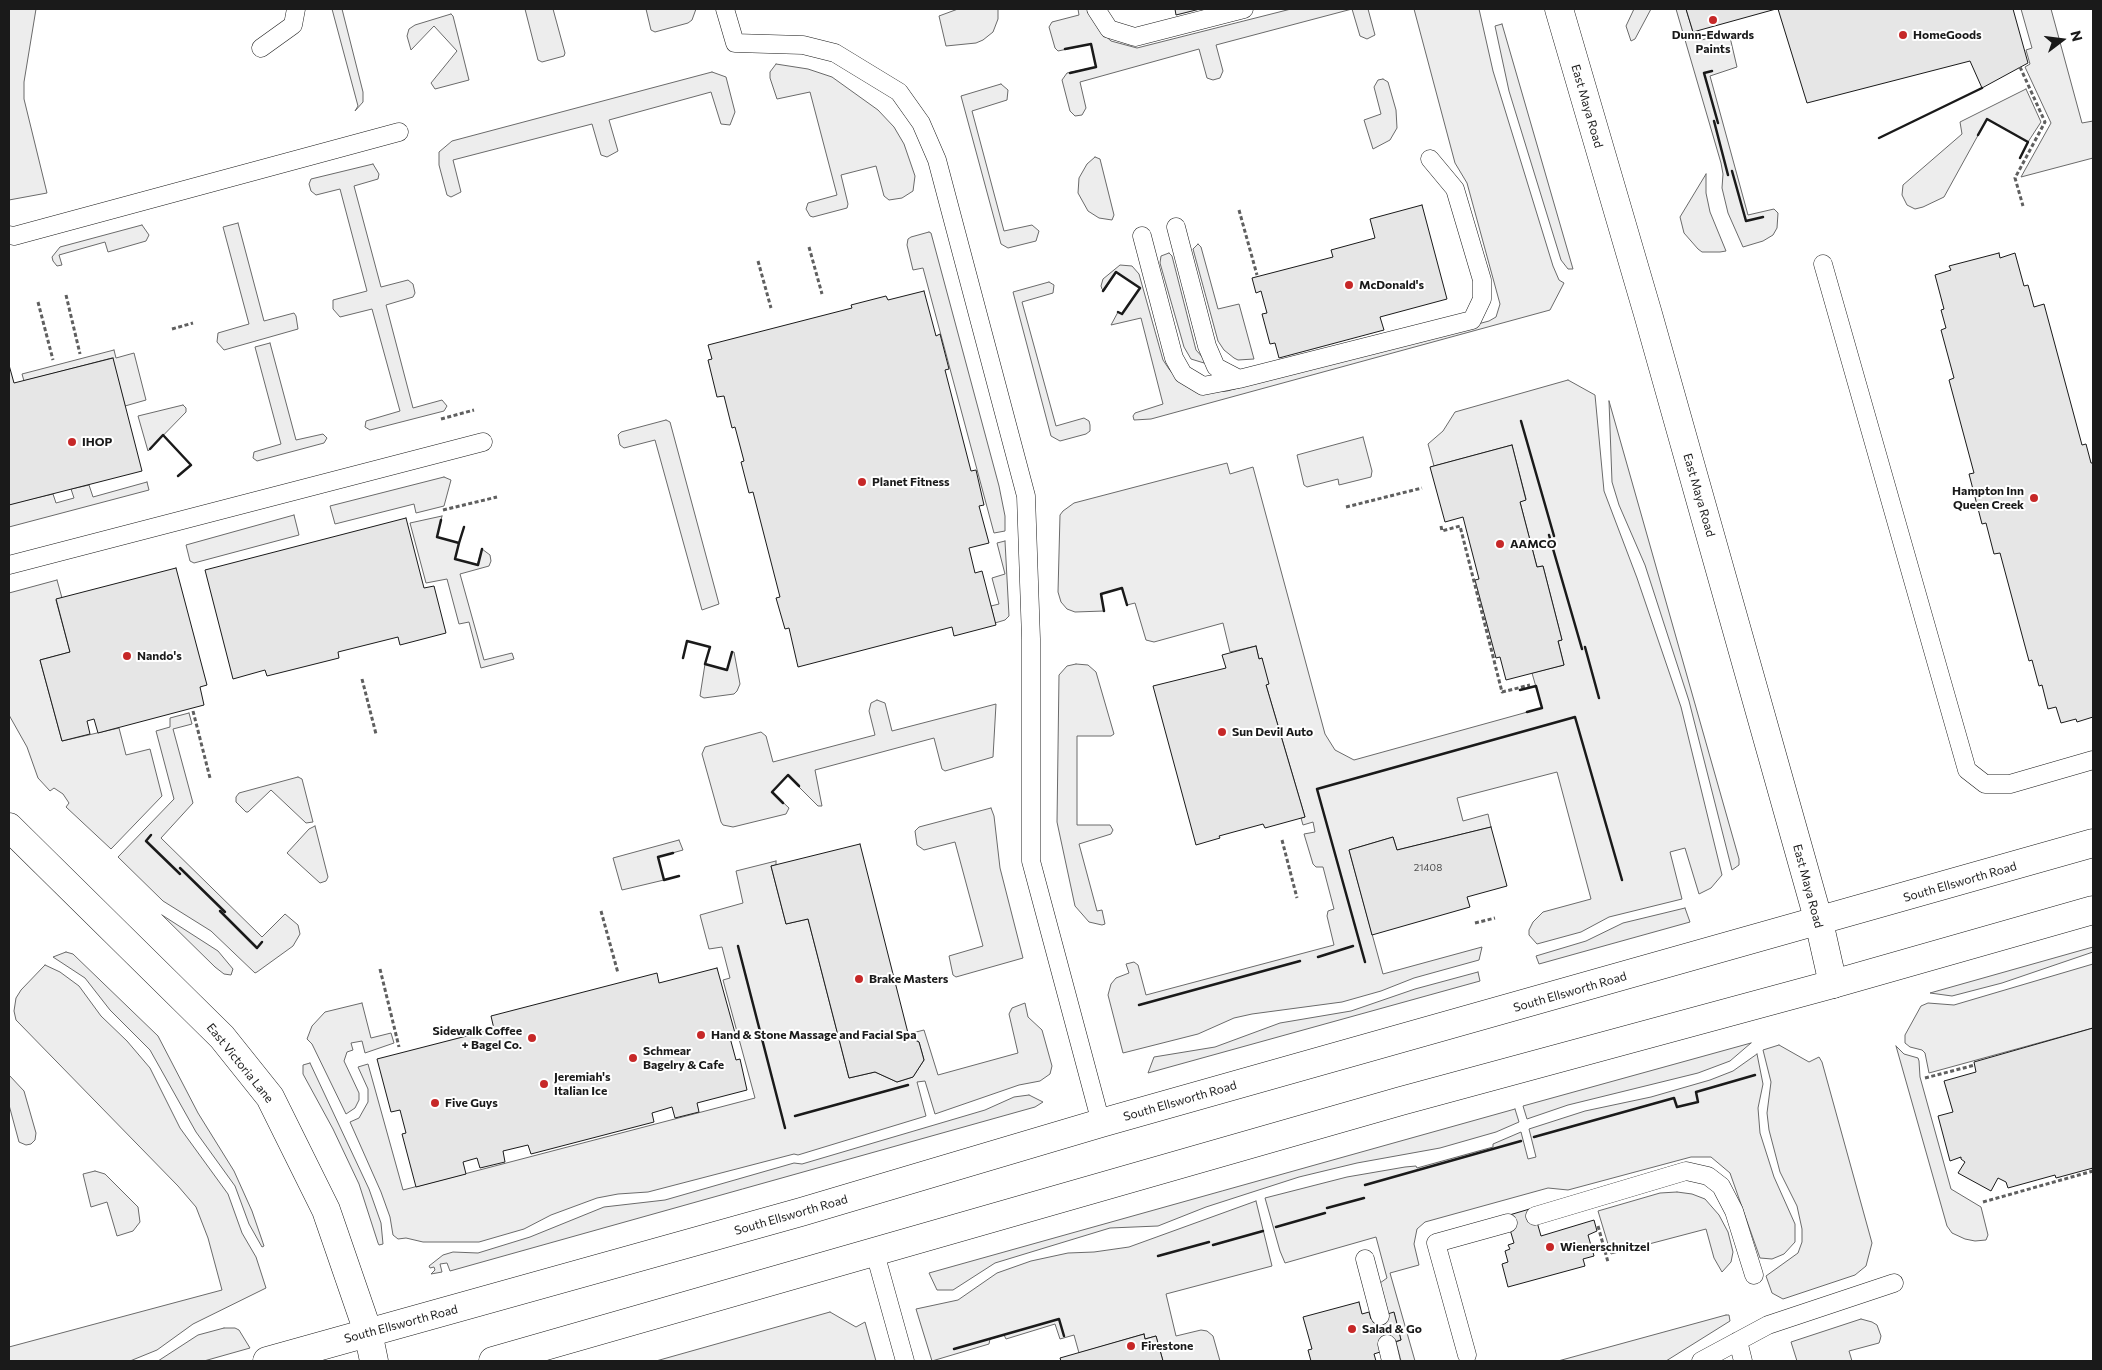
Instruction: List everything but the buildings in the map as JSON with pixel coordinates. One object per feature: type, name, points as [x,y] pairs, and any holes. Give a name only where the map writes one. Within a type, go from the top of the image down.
[{"type":"street","name":"East Maya Road","points":[[1558,9],[1648,314],[1818,922],[1832,984]]},
{"type":"street","name":"East Victoria Lane","points":[[9,828],[222,1037],[270,1097],[326,1210],[368,1332],[374,1361]]},
{"type":"street","name":"South Ellsworth Road","points":[[267,1361],[801,1212],[1101,1123],[2093,844]]},
{"type":"street","points":[[493,1361],[1401,1101],[1832,984],[2093,910]]},
{"type":"lane","points":[[260,48],[294,25],[296,9]]},
{"type":"lane","points":[[725,9],[735,43],[803,45],[835,53],[900,92],[921,123],[937,160],[1026,496],[1031,639],[1031,861],[1101,1123]]},
{"type":"lane","points":[[1096,9],[1109,29],[1135,37],[1244,9]]},
{"type":"lane","points":[[9,235],[14,236],[400,132]]},
{"type":"lane","points":[[1142,236],[1174,358],[1183,374],[1203,386],[1239,379],[1472,320],[1482,299],[1482,280],[1455,189],[1430,158]]},
{"type":"lane","points":[[1176,227],[1207,346],[1216,367],[1239,379]]},
{"type":"lane","points":[[1823,264],[1968,770],[1985,784],[2010,784],[2093,760]]},
{"type":"lane","points":[[9,565],[483,442]]},
{"type":"lane","points":[[1535,1216],[1686,1171],[1708,1176],[1721,1186],[1734,1211],[1754,1274]]},
{"type":"lane","points":[[1468,1355],[1436,1243],[1508,1223]]},
{"type":"lane","points":[[875,1253],[905,1361]]},
{"type":"lane","points":[[1365,1259],[1380,1316]]},
{"type":"lane","points":[[1701,1361],[1768,1326],[1894,1283]]},
{"type":"lane","points":[[1738,1341],[1743,1361]]},
{"type":"lane","points":[[1387,1344],[1391,1361]]},
{"type":"path","points":[[2020,67],[2045,122],[2015,178],[2023,206]]},
{"type":"path","points":[[1239,210],[1257,275]]},
{"type":"path","points":[[809,247],[822,294]]},
{"type":"path","points":[[758,261],[771,308]]},
{"type":"path","points":[[66,295],[80,354]]},
{"type":"path","points":[[38,302],[53,360]]},
{"type":"path","points":[[172,329],[193,323]]},
{"type":"path","points":[[441,419],[474,410]]},
{"type":"path","points":[[1346,507],[1422,488]]},
{"type":"path","points":[[444,510],[496,497]]},
{"type":"path","points":[[1441,526],[1442,531],[1460,526],[1502,692],[1530,685]]},
{"type":"path","points":[[362,679],[376,734]]},
{"type":"path","points":[[193,711],[210,778]]},
{"type":"path","points":[[1282,840],[1297,898]]},
{"type":"path","points":[[602,911],[618,973]]},
{"type":"path","points":[[1475,923],[1496,918]]},
{"type":"path","points":[[380,969],[399,1047]]},
{"type":"path","points":[[1925,1078],[1974,1064]]},
{"type":"path","points":[[1983,1202],[2093,1171]]},
{"type":"shaded area","points":[[9,9],[36,9],[24,82],[24,99],[47,193],[9,200]]},
{"type":"shaded area","points":[[332,9],[342,9],[363,92],[363,102],[355,111],[358,106]]},
{"type":"shaded area","points":[[525,9],[553,9],[565,53],[564,56],[542,62],[538,60]]},
{"type":"shaded area","points":[[646,9],[696,9],[692,20],[688,23],[655,32],[651,30]]},
{"type":"shaded area","points":[[958,9],[998,9],[998,19],[993,32],[976,43],[946,46],[939,16]]},
{"type":"shaded area","points":[[1078,9],[1088,9],[1099,30],[1111,41],[1137,48],[1291,9],[1352,9],[1216,45],[1223,71],[1220,78],[1213,80],[1207,78],[1199,49],[1080,82],[1086,108],[1082,115],[1075,116],[1070,111],[1062,80],[1067,73],[1096,67],[1091,44],[1058,51],[1055,48],[1049,27],[1052,22],[1079,15]]},
{"type":"shaded area","points":[[1352,9],[1368,9],[1375,35],[1367,39],[1360,36]]},
{"type":"shaded area","points":[[1414,9],[1479,9],[1493,71],[1553,266],[1559,280],[1564,283],[1550,310],[1151,419],[1134,420],[1133,416],[1135,413],[1163,404],[1141,318],[1111,325],[1118,312],[1122,314],[1140,288],[1116,272],[1104,291],[1102,289],[1103,279],[1120,265],[1132,266],[1139,274],[1163,360],[1169,369],[1178,380],[1212,392],[1227,391],[1489,321],[1496,317],[1500,304],[1467,183],[1455,163]]},
{"type":"shaded area","points":[[1634,9],[1651,9],[1635,39],[1631,41],[1626,26]]},
{"type":"shaded area","points":[[1676,9],[1686,9],[1693,32],[1699,31],[1701,40],[1729,33],[1737,67],[1710,76],[1748,215],[1774,209],[1778,213],[1777,228],[1773,235],[1763,241],[1743,247],[1728,213],[1722,188],[1723,174],[1721,163]]},
{"type":"shaded area","points":[[2021,9],[2051,9],[2082,123],[2093,121],[2093,158],[2021,177],[2051,123],[2025,67],[2030,64],[2026,50],[2032,48]]},
{"type":"shaded area","points":[[451,14],[469,80],[435,89],[431,83],[457,51],[434,26],[411,50],[407,36],[409,29],[415,25]]},
{"type":"shaded area","points":[[1502,24],[1573,269],[1568,269],[1561,260],[1509,91],[1495,26]]},
{"type":"shaded area","points":[[776,64],[808,69],[832,77],[878,110],[894,127],[904,144],[915,176],[913,191],[902,198],[889,200],[884,196],[876,166],[841,175],[848,204],[847,208],[813,217],[810,216],[806,209],[808,203],[837,195],[810,92],[777,99],[770,78],[770,72]]},
{"type":"shaded area","points":[[712,72],[726,77],[735,112],[730,125],[721,124],[711,92],[609,120],[618,151],[607,157],[601,155],[592,124],[453,160],[461,192],[451,197],[447,195],[439,165],[439,152],[452,141]]},
{"type":"shaded area","points":[[1383,79],[1388,82],[1396,110],[1397,128],[1390,140],[1373,149],[1364,120],[1381,114],[1374,87],[1378,80]]},
{"type":"shaded area","points":[[1001,84],[1008,90],[1007,100],[972,111],[1004,231],[1032,225],[1039,231],[1036,241],[1008,248],[1001,244],[961,96]]},
{"type":"shaded area","points":[[2026,89],[2041,122],[2028,142],[1987,119],[1944,197],[1915,209],[1907,205],[1902,195],[1903,185],[1962,134],[1960,122]]},
{"type":"shaded area","points":[[1095,157],[1100,159],[1114,215],[1112,220],[1099,218],[1088,211],[1078,193],[1079,178],[1087,164]]},
{"type":"shaded area","points":[[373,164],[379,174],[378,179],[354,186],[381,287],[408,280],[413,284],[415,293],[413,297],[386,305],[413,408],[442,400],[447,406],[444,411],[370,430],[365,427],[366,421],[400,411],[372,309],[340,317],[333,309],[333,300],[367,291],[340,189],[316,195],[311,191],[309,184],[311,179]]},
{"type":"shaded area","points":[[1706,174],[1706,193],[1710,212],[1726,251],[1702,252],[1684,233],[1680,217]]},
{"type":"shaded area","points":[[238,223],[264,321],[294,313],[298,329],[224,350],[217,342],[218,333],[249,324],[223,227]]},
{"type":"shaded area","points":[[142,225],[149,235],[146,241],[108,252],[105,242],[59,255],[62,265],[57,266],[53,261],[52,257],[60,247]]},
{"type":"shaded area","points":[[931,233],[999,486],[1005,516],[1005,531],[994,533],[923,268],[913,270],[907,245],[908,239]]},
{"type":"shaded area","points":[[1198,244],[1201,247],[1218,309],[1239,304],[1254,359],[1238,360],[1234,358],[1224,350],[1218,341],[1193,249]]},
{"type":"shaded area","points":[[1169,253],[1172,256],[1196,350],[1205,360],[1204,363],[1191,359],[1184,347],[1160,263],[1161,256]]},
{"type":"shaded area","points":[[1049,282],[1054,285],[1053,293],[1022,302],[1056,426],[1084,418],[1089,421],[1090,425],[1090,431],[1086,434],[1060,441],[1051,436],[1013,292]]},
{"type":"shaded area","points":[[270,343],[296,440],[323,434],[327,438],[324,443],[257,461],[253,458],[254,452],[281,444],[255,347]]},
{"type":"shaded area","points":[[114,350],[116,358],[134,353],[146,400],[125,406],[112,358],[24,381],[22,374]]},
{"type":"shaded area","points":[[1568,380],[1595,395],[1604,491],[1637,578],[1681,707],[1722,875],[1711,888],[1699,894],[1685,848],[1670,852],[1682,899],[1609,917],[1581,932],[1537,944],[1529,935],[1529,930],[1533,922],[1543,912],[1591,899],[1557,772],[1457,798],[1463,821],[1488,814],[1491,827],[1397,850],[1393,837],[1349,850],[1383,974],[1482,947],[1479,960],[1414,978],[1381,991],[1342,1002],[1234,1018],[1198,1034],[1123,1053],[1108,995],[1111,984],[1116,978],[1129,973],[1126,964],[1134,962],[1138,965],[1146,995],[1334,945],[1327,916],[1328,911],[1334,909],[1323,867],[1316,867],[1313,864],[1304,834],[1315,832],[1313,822],[1303,825],[1301,818],[1305,817],[1266,685],[1262,658],[1259,659],[1256,646],[1230,652],[1223,623],[1154,642],[1146,640],[1135,603],[1127,605],[1122,588],[1101,594],[1104,611],[1075,612],[1067,609],[1061,602],[1058,592],[1060,515],[1074,503],[1227,463],[1230,474],[1253,467],[1325,734],[1335,750],[1354,760],[1542,708],[1532,673],[1564,665],[1558,641],[1562,640],[1543,566],[1537,567],[1520,502],[1526,499],[1512,445],[1434,466],[1428,444],[1443,431],[1455,412]]},
{"type":"shaded area","points":[[1609,401],[1739,859],[1739,865],[1732,870],[1689,701],[1645,565],[1619,505],[1612,482]]},
{"type":"shaded area","points":[[183,405],[186,408],[186,412],[148,451],[138,416]]},
{"type":"shaded area","points":[[666,420],[670,422],[719,604],[702,610],[655,440],[624,448],[620,445],[618,435],[621,432]]},
{"type":"shaded area","points":[[1363,437],[1372,471],[1371,477],[1339,485],[1338,479],[1307,487],[1304,485],[1297,455]]},
{"type":"shaded area","points":[[444,477],[451,480],[444,506],[416,513],[414,504],[335,524],[330,506]]},
{"type":"shaded area","points":[[147,482],[149,490],[9,527],[9,504],[53,494],[56,503],[74,498],[71,489],[89,485],[93,497]]},
{"type":"shaded area","points":[[294,515],[299,535],[194,563],[190,561],[186,545]]},
{"type":"shaded area","points":[[442,516],[437,537],[459,543],[455,559],[477,565],[482,549],[490,555],[491,561],[489,566],[460,574],[484,660],[512,653],[514,659],[481,668],[469,622],[459,624],[447,579],[426,583],[410,523]]},
{"type":"shaded area","points":[[1005,541],[1009,616],[1005,620],[995,623],[991,606],[999,604],[992,578],[1005,574],[997,543]]},
{"type":"shaded area","points":[[57,580],[62,598],[56,600],[70,652],[40,660],[62,741],[119,728],[126,755],[150,749],[162,796],[111,849],[66,807],[69,803],[63,794],[54,788],[50,791],[38,778],[27,747],[9,715],[9,593]]},
{"type":"shaded area","points":[[732,652],[734,652],[740,684],[737,691],[734,694],[704,698],[700,696],[705,664],[727,670]]},
{"type":"shaded area","points":[[1076,664],[1088,665],[1096,672],[1114,734],[1111,736],[1077,736],[1077,825],[1110,825],[1113,830],[1111,834],[1079,844],[1097,911],[1102,910],[1105,924],[1102,925],[1089,922],[1075,906],[1057,822],[1059,675],[1067,666]]},
{"type":"shaded area","points":[[877,700],[885,703],[892,731],[996,704],[993,757],[945,771],[942,769],[934,738],[815,770],[822,806],[818,806],[788,776],[772,792],[789,808],[786,814],[733,827],[723,825],[702,754],[705,747],[761,732],[766,736],[773,762],[875,735],[869,711],[871,703]]},
{"type":"shaded area","points":[[189,713],[192,724],[173,729],[193,803],[161,838],[262,937],[285,914],[298,925],[300,934],[293,946],[255,973],[211,931],[163,901],[118,857],[174,799],[156,731],[170,727],[170,718]]},
{"type":"shaded area","points":[[298,777],[302,779],[313,822],[306,823],[271,790],[248,812],[236,802],[236,797],[239,793]]},
{"type":"shaded area","points":[[991,808],[994,816],[1000,868],[1023,958],[956,977],[953,975],[949,956],[983,946],[955,842],[924,850],[917,845],[915,831],[919,827]]},
{"type":"shaded area","points":[[315,826],[328,877],[326,881],[320,883],[287,853],[309,829]]},
{"type":"shaded area","points":[[679,840],[683,850],[658,857],[664,880],[622,890],[613,858]]},
{"type":"shaded area","points":[[776,861],[776,865],[771,866],[786,924],[808,919],[849,1078],[875,1072],[897,1082],[913,1077],[924,1060],[919,1042],[908,1034],[924,1030],[938,1075],[1018,1053],[1009,1014],[1012,1008],[1025,1003],[1028,1017],[1042,1030],[1052,1066],[1050,1074],[1040,1081],[1019,1085],[935,1114],[925,1081],[917,1082],[926,1116],[798,1155],[794,1154],[648,1192],[618,1194],[597,1198],[551,1215],[524,1229],[479,1242],[423,1242],[406,1238],[398,1239],[393,1235],[390,1217],[381,1192],[350,1122],[359,1118],[368,1102],[368,1089],[358,1067],[368,1064],[403,1190],[755,1098],[723,980],[730,978],[722,947],[709,949],[700,915],[743,903],[736,871]]},
{"type":"shaded area","points":[[1685,908],[1690,922],[1539,964],[1536,956],[1586,941],[1623,923]]},
{"type":"shaded area","points":[[162,915],[218,951],[233,969],[231,975],[224,974],[215,967]]},
{"type":"shaded area","points":[[2093,947],[2093,952],[2002,983],[1952,996],[1930,993]]},
{"type":"shaded area","points":[[66,952],[73,954],[158,1036],[198,1113],[234,1171],[252,1211],[264,1246],[262,1247],[249,1224],[235,1186],[196,1132],[150,1050],[110,1010],[85,978],[53,957]]},
{"type":"shaded area","points":[[2093,964],[2093,1028],[1929,1073],[1925,1053],[1905,1043],[1905,1035],[1921,1006],[1928,1003],[1954,1005]]},
{"type":"shaded area","points":[[45,965],[60,972],[79,986],[101,1016],[127,1041],[150,1068],[180,1128],[228,1194],[242,1233],[256,1257],[266,1288],[193,1324],[157,1350],[130,1361],[9,1361],[9,1347],[222,1290],[208,1238],[196,1207],[178,1186],[16,1020],[14,1011],[16,998],[21,990]]},
{"type":"shaded area","points":[[1478,972],[1480,981],[1148,1073],[1154,1057],[1215,1047],[1280,1023],[1351,1011],[1415,989]]},
{"type":"shaded area","points":[[362,1003],[371,1038],[391,1033],[394,1043],[365,1053],[362,1041],[351,1043],[353,1050],[347,1052],[344,1061],[359,1093],[359,1100],[355,1108],[346,1114],[312,1044],[307,1039],[312,1026],[325,1012]]},
{"type":"shaded area","points":[[1751,1043],[1730,1061],[1698,1073],[1568,1105],[1527,1119],[1523,1106]]},
{"type":"shaded area","points":[[1779,1045],[1809,1062],[1819,1057],[1822,1062],[1872,1243],[1866,1266],[1855,1275],[1783,1299],[1772,1293],[1766,1276],[1798,1253],[1802,1242],[1802,1229],[1797,1206],[1780,1172],[1769,1130],[1767,1113],[1771,1082],[1763,1050]]},
{"type":"shaded area","points":[[1896,1046],[1904,1054],[1918,1058],[1920,1077],[1951,1189],[1981,1207],[1988,1235],[1986,1240],[1975,1241],[1965,1239],[1952,1233],[1947,1226]]},
{"type":"shaded area","points":[[1757,1054],[1763,1084],[1758,1108],[1760,1133],[1774,1177],[1795,1224],[1795,1242],[1784,1254],[1772,1259],[1760,1258],[1730,1173],[1711,1157],[1691,1157],[1568,1190],[1548,1188],[1425,1222],[1417,1229],[1414,1244],[1419,1265],[1390,1273],[1415,1361],[1401,1361],[1396,1342],[1401,1340],[1394,1313],[1388,1315],[1380,1287],[1380,1283],[1387,1278],[1376,1237],[1285,1263],[1265,1198],[1347,1177],[1405,1167],[1416,1166],[1417,1168],[1493,1147],[1493,1144],[1521,1132],[1528,1159],[1536,1157],[1529,1129],[1585,1111],[1651,1097],[1710,1080],[1733,1071]]},
{"type":"shaded area","points":[[310,1063],[369,1189],[381,1223],[383,1244],[379,1245],[378,1243],[359,1184],[333,1129],[303,1074],[303,1065]]},
{"type":"shaded area","points":[[9,1075],[24,1091],[36,1133],[35,1140],[31,1144],[26,1145],[19,1142],[9,1105]]},
{"type":"shaded area","points":[[1029,1095],[1043,1102],[1035,1107],[450,1271],[447,1263],[440,1264],[442,1272],[431,1274],[435,1270],[434,1267],[430,1268],[429,1266],[443,1255],[453,1252],[478,1253],[530,1237],[604,1207],[665,1200],[794,1163],[802,1164],[985,1110],[1014,1097]]},
{"type":"shaded area","points":[[1515,1109],[1519,1122],[1496,1132],[1440,1148],[1357,1163],[1299,1177],[1206,1207],[1158,1226],[1110,1228],[995,1263],[953,1290],[937,1290],[929,1273]]},
{"type":"shaded area","points":[[95,1171],[105,1174],[138,1207],[140,1222],[133,1231],[117,1236],[107,1202],[91,1207],[83,1174]]},
{"type":"shaded area","points":[[1677,1192],[1692,1194],[1705,1199],[1719,1215],[1728,1232],[1733,1252],[1731,1262],[1722,1272],[1714,1258],[1706,1229],[1611,1254],[1598,1211],[1660,1193]]},
{"type":"shaded area","points":[[1256,1201],[1272,1266],[1166,1294],[1176,1336],[1201,1330],[1207,1331],[1213,1336],[1220,1361],[1163,1361],[1156,1336],[1145,1339],[1144,1334],[1079,1353],[1074,1335],[1060,1339],[1055,1324],[1006,1339],[1004,1335],[990,1339],[989,1344],[932,1361],[916,1309],[958,1300],[997,1273],[1031,1261],[1068,1253],[1094,1252],[1129,1247]]},
{"type":"shaded area","points":[[830,1312],[856,1327],[865,1322],[876,1361],[656,1361]]},
{"type":"shaded area","points":[[1729,1315],[1730,1321],[1666,1361],[1558,1361]]},
{"type":"shaded area","points":[[1861,1319],[1877,1325],[1881,1336],[1879,1343],[1849,1351],[1852,1361],[1797,1361],[1791,1342]]},
{"type":"shaded area","points":[[224,1328],[239,1330],[250,1348],[204,1361],[158,1361],[198,1335]]},
{"type":"wall","points":[[1065,49],[1091,44],[1096,67],[1070,73]]},
{"type":"wall","points":[[1712,71],[1704,73],[1718,123]]},
{"type":"wall","points":[[1879,138],[1982,88]]},
{"type":"wall","points":[[1978,135],[1987,119],[2028,142],[2020,158]]},
{"type":"wall","points":[[1714,121],[1728,175]]},
{"type":"wall","points":[[1732,171],[1746,221],[1763,217]]},
{"type":"wall","points":[[1103,291],[1116,272],[1140,288],[1122,314],[1118,312]]},
{"type":"wall","points":[[1521,421],[1554,536]]},
{"type":"wall","points":[[150,449],[163,435],[191,465],[178,476]]},
{"type":"wall","points":[[441,520],[437,537],[459,543],[455,559],[478,565],[482,549]]},
{"type":"wall","points":[[459,543],[464,527]]},
{"type":"wall","points":[[1549,535],[1582,649]]},
{"type":"wall","points":[[1104,611],[1101,594],[1122,588],[1127,605]]},
{"type":"wall","points":[[683,658],[687,641],[710,647],[705,664],[727,670],[732,652]]},
{"type":"wall","points":[[1585,647],[1599,698]]},
{"type":"wall","points":[[1520,690],[1536,686],[1542,708],[1527,712]]},
{"type":"wall","points":[[1365,962],[1317,789],[1575,717],[1622,880]]},
{"type":"wall","points":[[783,803],[772,792],[788,775],[799,786]]},
{"type":"wall","points":[[151,835],[146,841],[180,874]]},
{"type":"wall","points":[[673,853],[658,857],[664,880],[679,876]]},
{"type":"wall","points":[[180,868],[225,912]]},
{"type":"wall","points":[[220,911],[257,948],[262,942]]},
{"type":"wall","points":[[738,946],[785,1128]]},
{"type":"wall","points":[[1318,957],[1353,946]]},
{"type":"wall","points":[[1139,1005],[1300,961]]},
{"type":"wall","points":[[1534,1137],[1674,1098],[1677,1107],[1698,1102],[1696,1092],[1755,1075]]},
{"type":"wall","points":[[795,1116],[908,1085]]},
{"type":"wall","points":[[1365,1185],[1521,1141]]},
{"type":"wall","points":[[1327,1208],[1364,1198]]},
{"type":"wall","points":[[1276,1227],[1325,1213]]},
{"type":"wall","points":[[1213,1245],[1263,1231]]},
{"type":"wall","points":[[1158,1256],[1209,1242]]},
{"type":"wall","points":[[954,1349],[1059,1319],[1064,1336]]},
{"type":"place","name":"Dunn-Edwards Paints","points":[[1713,20]]},
{"type":"place","name":"HomeGoods","points":[[1903,35]]},
{"type":"place","name":"McDonald's","points":[[1349,285]]},
{"type":"place","name":"IHOP","points":[[72,442]]},
{"type":"place","name":"Planet Fitness","points":[[862,482]]},
{"type":"place","name":"Hampton Inn Queen Creek","points":[[2034,498]]},
{"type":"place","name":"AAMCO","points":[[1500,544]]},
{"type":"place","name":"Nando's","points":[[127,656]]},
{"type":"place","name":"Sun Devil Auto","points":[[1222,732]]},
{"type":"place","name":"Brake Masters","points":[[859,979]]},
{"type":"place","name":"Hand & Stone Massage and Facial Spa","points":[[701,1035]]},
{"type":"place","name":"Sidewalk Coffee + Bagel Co.","points":[[532,1038]]},
{"type":"place","name":"Schmear Bagelry & Cafe","points":[[633,1058]]},
{"type":"place","name":"Jeremiah's Italian Ice","points":[[544,1084]]},
{"type":"place","name":"Five Guys","points":[[435,1103]]},
{"type":"place","name":"Wienerschnitzel","points":[[1550,1247]]},
{"type":"place","name":"Salad & Go","points":[[1352,1329]]},
{"type":"place","name":"Firestone","points":[[1131,1346]]}]
